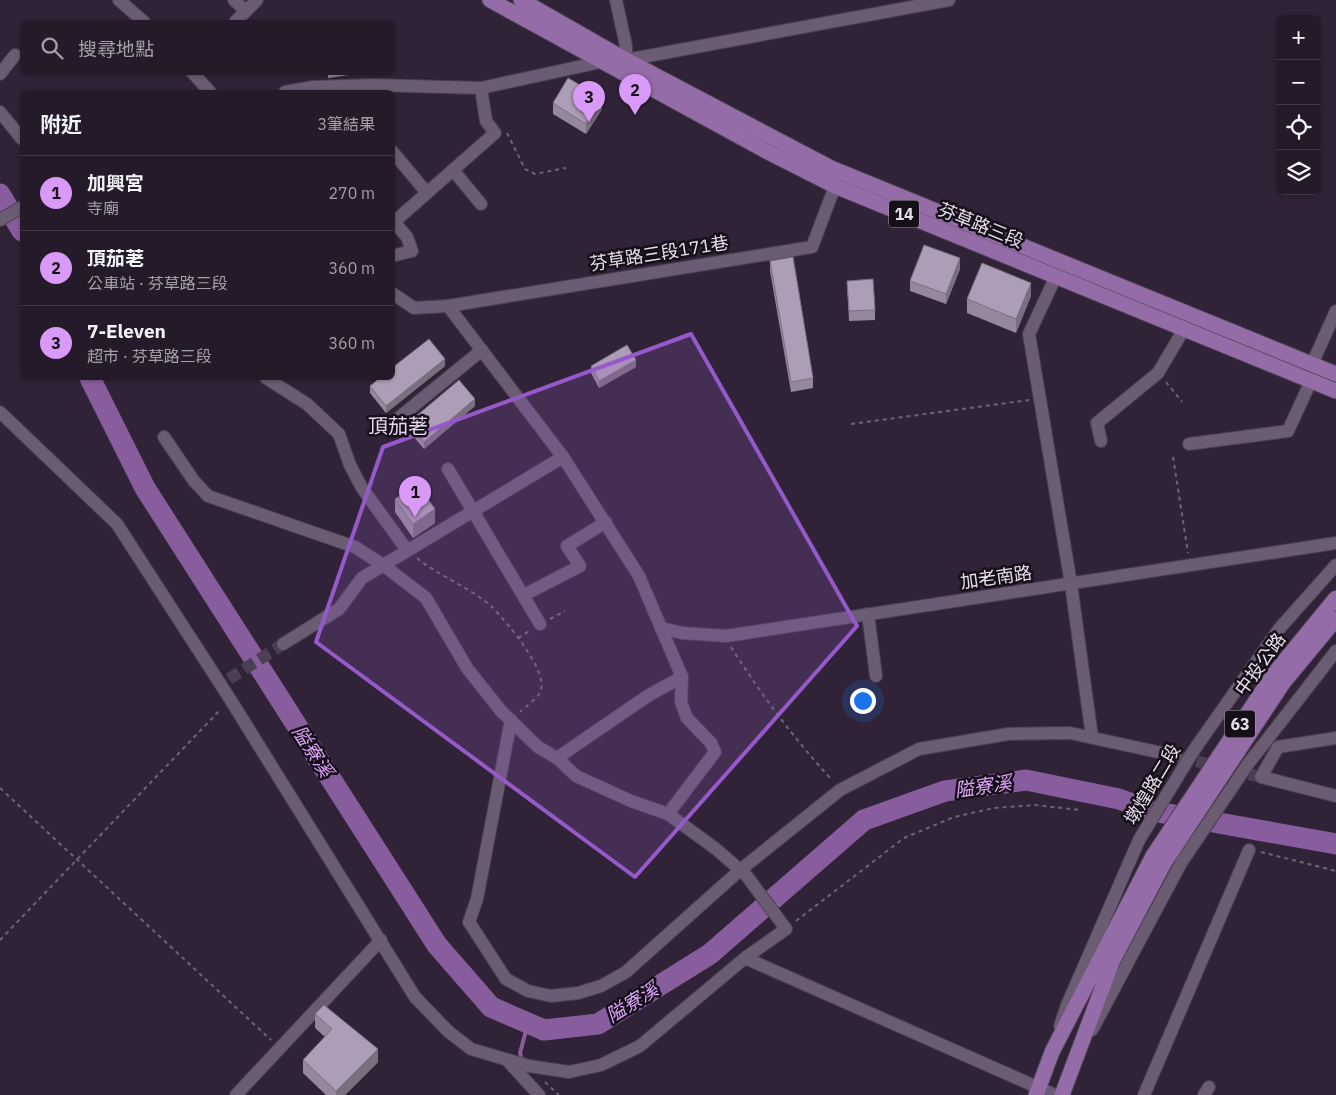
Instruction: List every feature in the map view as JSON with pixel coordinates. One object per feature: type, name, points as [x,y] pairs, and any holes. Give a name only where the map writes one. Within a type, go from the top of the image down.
[{"type":"main road","name":"芬草路三段","points":[[490,0],[601,62],[835,186],[1336,390]]},
{"type":"main road","name":"芬草路三段","points":[[521,0],[626,60],[832,168],[1336,374]]},
{"type":"main road","name":"中投公路","points":[[1159,859],[1273,675],[1336,598]]},
{"type":"main road","name":"中投公路","points":[[1159,859],[1283,683],[1336,619]]},
{"type":"main road","name":"墩煌路二段","points":[[1037,1092],[1052,1052],[1159,859]]},
{"type":"main road","name":"63","points":[[1062,1095],[1112,962],[1159,859]]},
{"type":"street","points":[[119,0],[142,20]]},
{"type":"street","points":[[234,0],[246,11]]},
{"type":"street","points":[[237,20],[257,0]]},
{"type":"street","points":[[616,0],[626,46],[626,60]]},
{"type":"street","points":[[296,90],[313,87],[356,85],[481,88],[601,62],[626,60],[948,0]]},
{"type":"street","points":[[0,74],[16,55]]},
{"type":"street","points":[[195,75],[208,90]]},
{"type":"street","points":[[396,214],[427,193],[495,133],[486,121],[481,88]]},
{"type":"street","points":[[0,112],[20,136]]},
{"type":"street","points":[[395,155],[427,193]]},
{"type":"street","points":[[453,170],[481,204]]},
{"type":"street","name":"芬草路三段171巷","points":[[448,306],[812,247],[835,186]]},
{"type":"street","points":[[0,220],[20,208]]},
{"type":"street","points":[[395,223],[407,236],[412,250],[395,255]]},
{"type":"street","points":[[1056,276],[1029,334],[1071,584],[1092,737]]},
{"type":"street","points":[[395,295],[414,308],[448,306],[564,457],[639,576],[682,677],[681,702],[687,718],[711,743],[715,752],[668,814]]},
{"type":"street","points":[[1312,364],[1336,311]]},
{"type":"street","points":[[1101,441],[1097,423],[1158,373],[1184,329]]},
{"type":"street","points":[[395,421],[482,350]]},
{"type":"street","points":[[269,380],[307,404],[339,434],[350,465],[362,488],[407,550]]},
{"type":"street","points":[[1190,444],[1288,431],[1311,381]]},
{"type":"street","points":[[0,412],[117,524],[225,682],[230,699],[415,997],[449,1032],[471,1049],[507,1060],[569,1072],[601,1065],[640,1046],[783,924],[742,873],[716,849],[668,814],[631,801],[576,776],[557,758],[538,747],[511,720],[467,668],[426,598],[383,565],[355,547],[208,496],[194,481],[164,437]]},
{"type":"street","points":[[283,644],[339,609],[362,578],[564,457]]},
{"type":"street","points":[[448,469],[524,594],[540,624]]},
{"type":"street","points":[[524,594],[580,566],[567,546],[606,522]]},
{"type":"street","name":"加老南路","points":[[661,628],[682,633],[726,636],[1336,543]]},
{"type":"street","name":"墩煌路二段","points":[[1052,1052],[1067,1005],[1139,840],[1194,750],[1279,629],[1336,566]]},
{"type":"street","points":[[868,614],[876,676]]},
{"type":"street","points":[[1074,1065],[1180,863],[1248,764],[1336,651]]},
{"type":"street","points":[[557,758],[649,695],[682,677]]},
{"type":"street","points":[[511,720],[477,900],[469,922],[506,979],[528,990],[551,996],[578,993],[601,986],[626,972],[840,790],[919,749],[1008,734],[1070,733],[1176,756]]},
{"type":"street","points":[[1336,738],[1278,747],[1261,777],[1336,796]]},
{"type":"street","points":[[1144,1095],[1249,850]]},
{"type":"street","points":[[236,1095],[381,940]]},
{"type":"street","points":[[744,958],[1037,1092],[1055,1095]]},
{"type":"street","points":[[507,1060],[540,1095]]},
{"type":"path","points":[[503,125],[525,169],[535,174],[566,168]]},
{"type":"path","points":[[1158,373],[1182,402]]},
{"type":"path","points":[[851,424],[1041,398]]},
{"type":"path","points":[[1173,458],[1190,565]]},
{"type":"path","points":[[409,478],[419,493]]},
{"type":"path","points":[[407,550],[431,570],[490,606],[518,638],[540,671],[542,687],[540,693],[511,720]]},
{"type":"path","points":[[726,636],[769,704],[804,750],[840,790]]},
{"type":"path","points":[[0,940],[230,699]]},
{"type":"path","points":[[0,788],[281,1049]]},
{"type":"path","points":[[783,924],[904,838],[954,817],[994,808],[1035,805],[1080,810]]},
{"type":"path","points":[[1249,850],[1336,871]]},
{"type":"highlighted area","points":[[691,334],[857,626],[635,877],[316,642],[383,447]]},
{"type":"building","points":[[568,78],[602,98],[586,124],[553,103]]},
{"type":"building","points":[[924,245],[960,258],[946,294],[910,281]]},
{"type":"building","points":[[793,257],[813,378],[791,382],[770,261]]},
{"type":"building","points":[[982,263],[1031,283],[1016,319],[967,299]]},
{"type":"building","points":[[873,279],[875,310],[849,311],[847,281]]},
{"type":"building","points":[[429,339],[445,359],[386,406],[370,386],[378,380],[395,380],[395,366]]},
{"type":"building","points":[[627,345],[636,360],[599,381],[591,366]]},
{"type":"building","points":[[459,380],[475,399],[424,442],[408,423]]},
{"type":"building","points":[[417,484],[435,509],[413,524],[395,499]]},
{"type":"building","points":[[324,1005],[378,1049],[336,1091],[303,1060],[332,1029],[315,1014]]},
{"type":"waterway","name":"隘寮溪","points":[[0,194],[20,228]]},
{"type":"waterway","name":"隘寮溪","points":[[91,380],[145,488],[437,945],[491,1007],[544,1030],[598,1024],[710,954],[864,820],[945,791],[1026,780],[1119,799],[1152,811],[1336,844]]},
{"type":"waterway","points":[[522,1060],[520,1053],[528,1023]]},
{"type":"tunnel","points":[[229,679],[283,644]]},
{"type":"tunnel","points":[[1179,757],[1261,777]]},
{"type":"place","name":"頂茄荖","points":[[635,115]]},
{"type":"place","name":"7-Eleven","points":[[589,122]]},
{"type":"place","name":"加興宮","points":[[415,517]]},
{"type":"district","name":"頂茄荖","points":[[398,425]]}]
